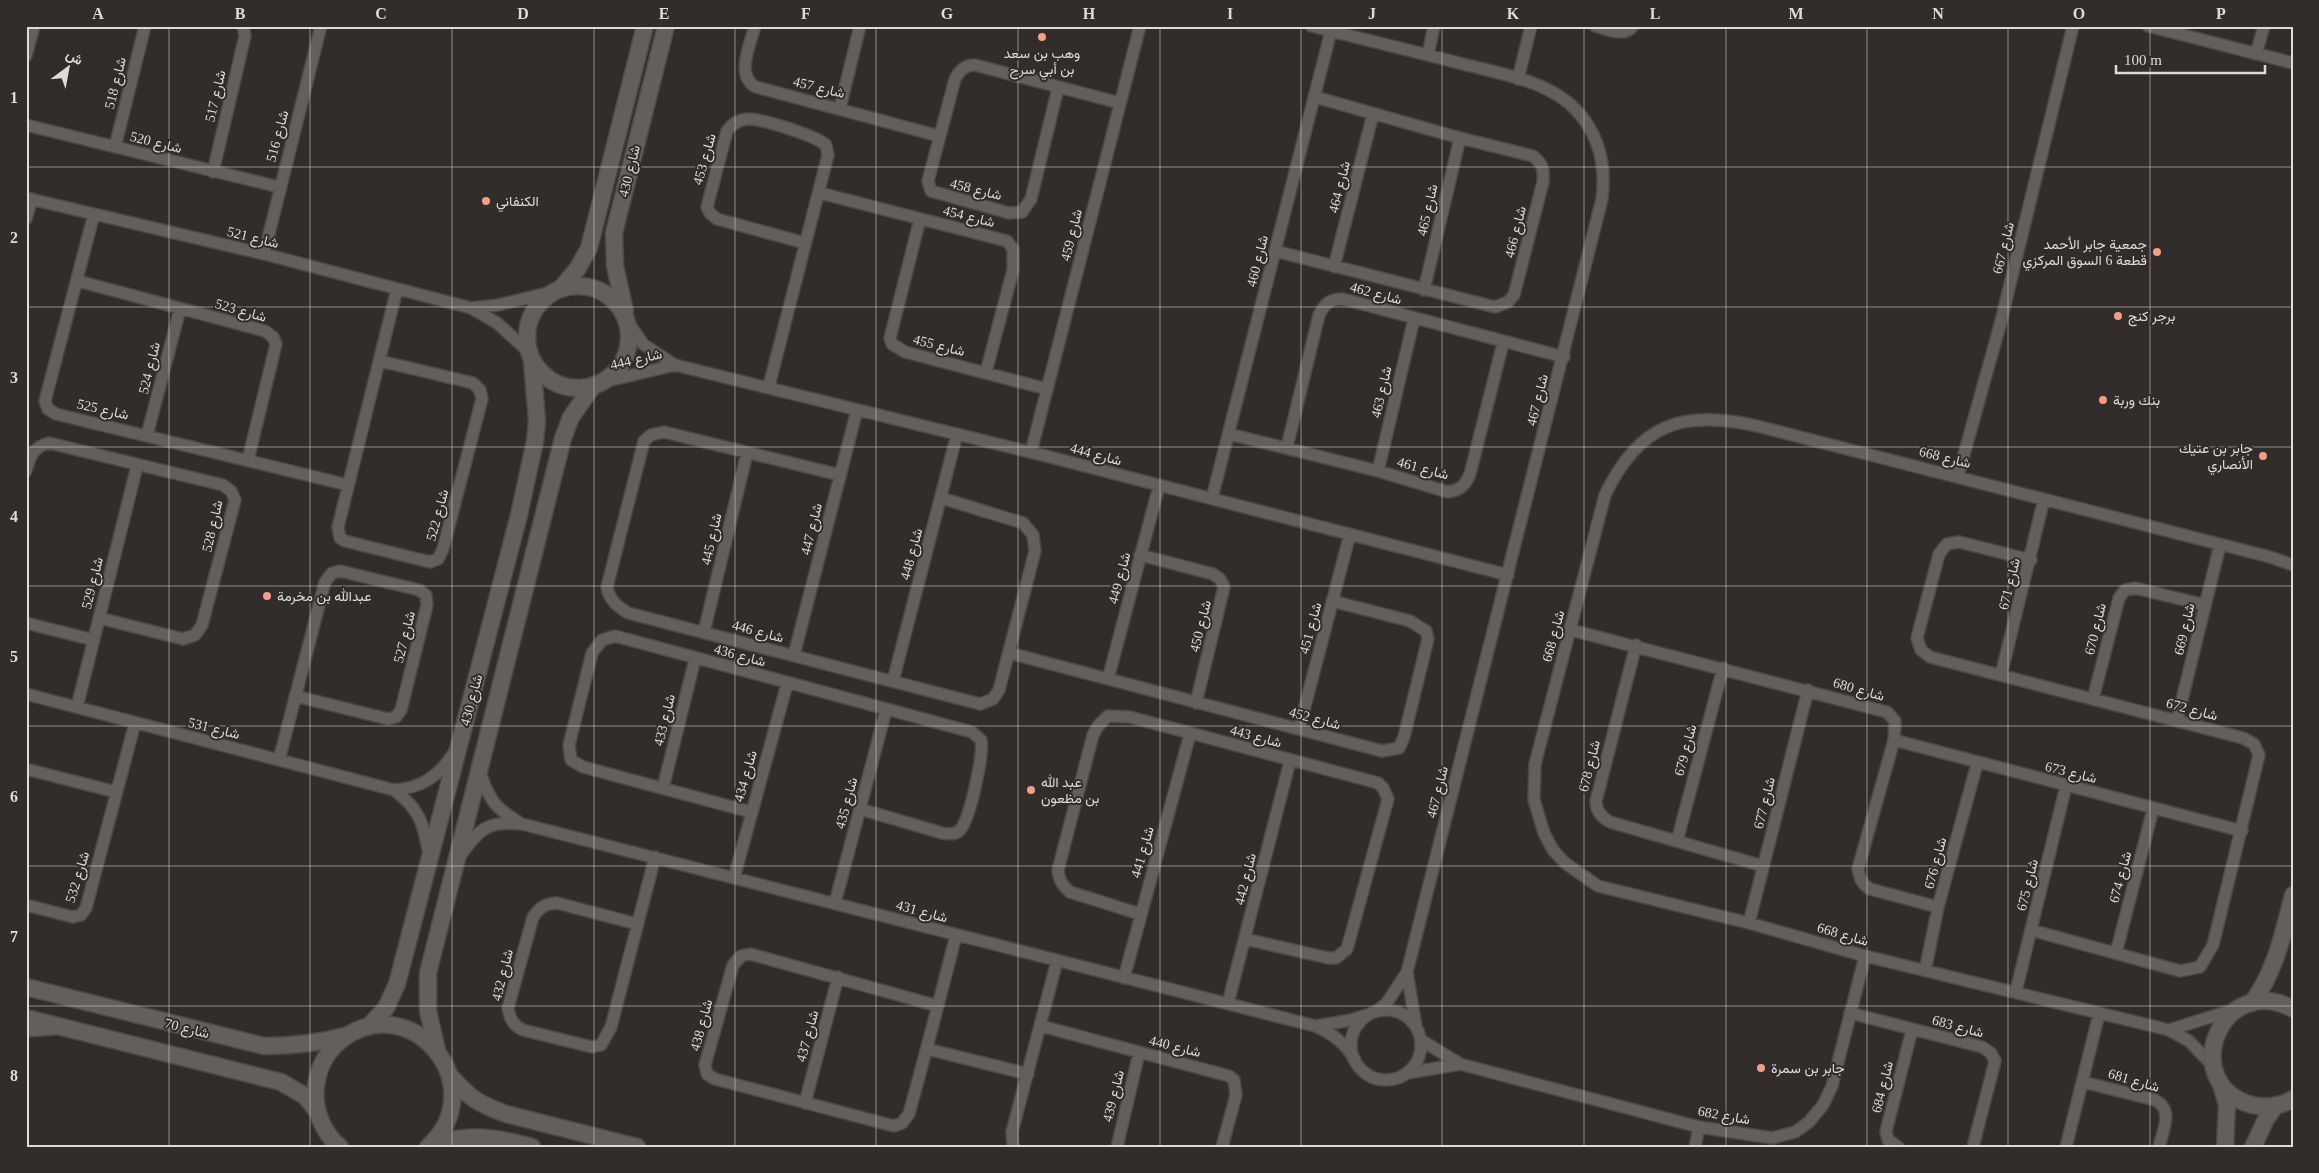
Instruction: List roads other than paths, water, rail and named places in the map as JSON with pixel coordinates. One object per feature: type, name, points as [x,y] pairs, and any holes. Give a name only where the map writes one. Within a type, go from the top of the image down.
[{"type":"street","points":[[26,56],[34,26]]},
{"type":"street","name":"شارع 518","points":[[115,147],[145,26]]},
{"type":"street","name":"شارع 517","points":[[213,172],[245,36],[243,26]]},
{"type":"street","name":"شارع 516","points":[[264,254],[279,187],[321,26]]},
{"type":"street","name":"شارع 430","points":[[557,290],[578,268],[589,248],[645,26]]},
{"type":"street","name":"شارع 430","points":[[627,320],[615,266],[614,233],[666,26]]},
{"type":"street","name":"شارع 457","points":[[755,26],[744,72],[749,83],[756,87],[939,136]]},
{"type":"street","points":[[840,108],[860,26]]},
{"type":"street","name":"شارع 459","points":[[1031,452],[1140,26]]},
{"type":"street","name":"شارع 467","points":[[1312,26],[1518,79],[1554,94],[1577,110],[1599,145],[1604,183],[1602,199],[1564,357],[1407,972],[1386,1004],[1373,1013]]},
{"type":"street","points":[[1428,55],[1434,26]]},
{"type":"street","points":[[1518,79],[1531,26]]},
{"type":"street","points":[[1595,26],[1621,33],[1630,31],[1633,26]]},
{"type":"street","name":"شارع 667","points":[[1958,476],[2000,325],[2073,26]]},
{"type":"street","points":[[2148,26],[2169,29],[2293,63]]},
{"type":"street","points":[[2256,54],[2264,26]]},
{"type":"street","name":"شارع 460","points":[[1212,498],[1331,32]]},
{"type":"street","name":"شارع 458","points":[[1058,88],[1031,199],[1022,212],[1009,213],[931,191],[928,181],[955,79],[959,72],[969,65],[976,65],[1120,103]]},
{"type":"street","name":"شارع 466","points":[[1275,251],[1495,307],[1508,302],[1514,295],[1542,182],[1544,170],[1540,162],[1533,156],[1460,138],[1315,97]]},
{"type":"street","name":"شارع 464","points":[[1334,267],[1373,114]]},
{"type":"street","name":"شارع 453","points":[[768,386],[820,193],[828,155],[826,145],[812,136],[752,119],[739,121],[731,126],[728,131],[707,207],[710,213],[717,219],[805,243]]},
{"type":"street","name":"شارع 520","points":[[26,125],[279,187]]},
{"type":"street","name":"شارع 465","points":[[1424,290],[1460,138]]},
{"type":"street","name":"شارع 454","points":[[820,193],[1007,241],[1013,249],[1013,270],[986,372]]},
{"type":"street","points":[[26,219],[29,198]]},
{"type":"street","name":"شارع 521","points":[[29,198],[264,254],[471,308],[498,323],[530,356]]},
{"type":"street","name":"شارع 525","points":[[94,214],[78,281],[45,401],[48,409],[56,414],[348,485]]},
{"type":"street","name":"شارع 455","points":[[920,219],[890,338],[892,344],[905,352],[986,372],[1047,390]]},
{"type":"street","name":"شارع 523","points":[[78,281],[265,331],[273,337],[276,344],[248,460]]},
{"type":"street","points":[[588,286],[604,292],[617,304],[627,320],[629,345],[626,356],[613,375],[598,384],[573,388],[553,382],[545,377],[530,356],[527,329],[530,318],[535,307],[557,290],[588,286]]},
{"type":"street","name":"شارع 522","points":[[380,361],[473,383],[480,390],[482,399],[444,549],[438,559],[430,562],[345,541],[340,538],[338,527],[397,289]]},
{"type":"street","name":"شارع 521","points":[[471,308],[498,305],[557,290]]},
{"type":"street","name":"شارع 462","points":[[1287,447],[1319,314],[1327,302],[1334,299],[1343,299],[1503,343],[1564,357]]},
{"type":"street","name":"شارع 524","points":[[147,435],[180,309]]},
{"type":"street","name":"شارع 463","points":[[1378,471],[1414,319]]},
{"type":"street","name":"شارع 444","points":[[627,320],[643,344],[675,365],[768,386],[857,410],[1031,452],[1508,575]]},
{"type":"street","name":"شارع 461","points":[[1229,434],[1378,471],[1448,492],[1462,488],[1470,474],[1503,343]]},
{"type":"street","name":"شارع 430","points":[[368,1027],[386,1008],[393,995],[519,515],[535,440],[537,421],[530,356]]},
{"type":"street","name":"شارع 444","points":[[598,384],[675,365]]},
{"type":"street","name":"شارع 430","points":[[437,1050],[428,1011],[428,973],[459,858],[563,438],[571,417],[598,384]]},
{"type":"street","name":"شارع 447","points":[[794,656],[857,410]]},
{"type":"street","name":"شارع 668","points":[[2214,1067],[2188,1042],[2169,1030],[1865,956],[1749,923],[1619,893],[1598,886],[1565,863],[1553,850],[1537,814],[1534,778],[1539,746],[1605,495],[1628,456],[1645,439],[1662,429],[1703,418],[1728,420],[1958,476],[2044,500],[2270,557],[2293,565]]},
{"type":"street","name":"شارع 446","points":[[840,476],[664,432],[651,435],[644,441],[607,587],[612,600],[618,607],[628,613],[980,704],[986,703],[993,699],[999,690],[1034,551],[1033,535],[1023,523],[941,498]]},
{"type":"street","name":"شارع 448","points":[[893,680],[957,434]]},
{"type":"street","name":"شارع 528","points":[[26,471],[30,455],[38,446],[49,443],[137,466],[223,485],[231,491],[236,500],[202,625],[195,635],[183,639],[99,618]]},
{"type":"street","name":"شارع 445","points":[[704,632],[747,453]]},
{"type":"street","name":"شارع 529","points":[[76,707],[137,466]]},
{"type":"street","name":"شارع 449","points":[[1108,679],[1159,486]]},
{"type":"street","name":"شارع 671","points":[[2001,675],[2031,560],[2044,500]]},
{"type":"street","name":"شارع 451","points":[[1299,729],[1350,534]]},
{"type":"street","name":"شارع 672","points":[[2031,560],[1959,542],[1947,544],[1939,554],[1917,638],[1920,650],[1930,657],[2249,740],[2258,748],[2259,755],[2213,945],[2200,967],[2180,970],[2031,930]]},
{"type":"street","name":"شارع 669","points":[[2177,720],[2220,545]]},
{"type":"street","name":"شارع 450","points":[[1140,555],[1213,574],[1220,579],[1224,587],[1196,703]]},
{"type":"street","name":"شارع 668","points":[[2270,557],[2293,556]]},
{"type":"street","name":"شارع 527","points":[[279,760],[295,696],[325,582],[332,573],[340,571],[419,590],[426,595],[427,605],[404,701],[396,717],[388,719],[295,696]]},
{"type":"street","name":"شارع 670","points":[[2093,699],[2119,598],[2126,590],[2135,588],[2205,605]]},
{"type":"street","name":"شارع 452","points":[[1009,653],[1382,751],[1399,748],[1404,737],[1428,639],[1426,630],[1410,621],[1332,601]]},
{"type":"street","points":[[26,624],[94,640]]},
{"type":"street","name":"شارع 680","points":[[1571,630],[1636,645],[1887,712],[1895,721],[1894,740],[1858,869],[1859,878],[1870,889],[1938,906]]},
{"type":"street","name":"شارع 436","points":[[751,812],[582,767],[571,760],[569,745],[592,653],[602,640],[615,636],[787,684],[972,732],[981,740],[981,751],[968,814],[960,830],[952,834],[860,809]]},
{"type":"street","name":"شارع 678","points":[[1636,645],[1596,801],[1596,809],[1604,819],[1610,822],[1763,866]]},
{"type":"street","name":"شارع 433","points":[[663,788],[695,659]]},
{"type":"street","name":"شارع 679","points":[[1677,841],[1722,668]]},
{"type":"street","name":"شارع 434","points":[[734,878],[787,684]]},
{"type":"street","name":"شارع 677","points":[[1749,923],[1808,690]]},
{"type":"street","name":"شارع 531","points":[[26,694],[394,790],[411,789],[423,784],[442,769],[458,748]]},
{"type":"street","name":"شارع 435","points":[[835,903],[886,710]]},
{"type":"street","name":"شارع 443","points":[[1140,914],[1070,892],[1062,884],[1059,877],[1058,870],[1094,735],[1098,726],[1108,716],[1122,715],[1378,783],[1383,788],[1388,799],[1348,949],[1336,958],[1328,958],[1245,939]]},
{"type":"street","name":"شارع 532","points":[[26,905],[73,918],[81,915],[86,908],[135,723]]},
{"type":"street","name":"شارع 441","points":[[1124,978],[1190,734]]},
{"type":"street","name":"شارع 673","points":[[1894,740],[1977,764],[2242,831]]},
{"type":"street","name":"شارع 442","points":[[1228,1003],[1290,761]]},
{"type":"street","name":"شارع 676","points":[[1925,971],[1938,906],[1977,764]]},
{"type":"street","points":[[26,769],[116,792]]},
{"type":"street","name":"شارع 431","points":[[480,772],[486,791],[498,808],[522,824]]},
{"type":"street","name":"شارع 675","points":[[2016,992],[2066,786]]},
{"type":"street","name":"شارع 531","points":[[394,790],[405,799],[420,817],[430,858]]},
{"type":"street","name":"شارع 674","points":[[2116,953],[2153,809]]},
{"type":"street","name":"شارع 431","points":[[459,858],[475,835],[488,826],[498,823],[522,824],[835,903],[1057,962],[1315,1026],[1328,1031],[1342,1042],[1355,1060]]},
{"type":"street","name":"شارع 432","points":[[637,924],[557,903],[547,904],[539,908],[532,916],[508,1008],[510,1018],[515,1026],[523,1030],[592,1047],[602,1045],[611,1028],[655,857]]},
{"type":"street","points":[[2225,1147],[2227,1105],[2222,1084],[2214,1067],[2212,1048],[2218,1029],[2223,1021],[2245,1006],[2263,988],[2275,963],[2293,896]]},
{"type":"street","name":"شارع 438","points":[[938,1006],[750,954],[741,956],[732,965],[705,1066],[707,1074],[715,1079],[894,1126],[902,1123],[909,1114],[927,1048],[938,1006],[956,935]]},
{"type":"street","name":"شارع 682","points":[[1421,1040],[1460,1064],[1699,1127],[1772,1138],[1795,1132],[1809,1122],[1823,1105],[1832,1086],[1865,956]]},
{"type":"street","points":[[1013,1147],[1012,1132],[1057,962]]},
{"type":"street","name":"شارع 467","points":[[1407,972],[1416,1027]]},
{"type":"street","name":"شارع 437","points":[[805,1103],[838,977]]},
{"type":"street","name":"شارع 70","points":[[26,988],[264,1046],[291,1046],[320,1042],[350,1034]]},
{"type":"street","points":[[2169,1030],[2245,1006],[2269,1001],[2293,1009]]},
{"type":"street","points":[[1394,1011],[1410,1020],[1416,1027],[1421,1040],[1419,1058],[1408,1073],[1397,1079],[1384,1080],[1372,1077],[1362,1070],[1355,1060],[1351,1047],[1353,1034],[1360,1022],[1373,1013],[1394,1011]]},
{"type":"street","name":"شارع 431","points":[[1315,1026],[1351,1020],[1373,1013]]},
{"type":"street","name":"شارع 683","points":[[1850,1013],[1982,1047],[1994,1057],[1995,1061],[1973,1147]]},
{"type":"street","points":[[2066,1147],[2099,1014]]},
{"type":"street","points":[[26,1018],[281,1082],[305,1096],[317,1111],[335,1143]]},
{"type":"street","points":[[317,1111],[316,1087],[322,1064],[336,1044],[350,1034],[368,1027],[380,1025],[406,1029],[428,1041],[437,1050],[451,1077],[471,1098],[485,1106],[506,1114],[637,1147]]},
{"type":"street","name":"شارع 440","points":[[1041,1026],[1139,1053],[1222,1073],[1234,1080],[1236,1094],[1222,1147]]},
{"type":"street","points":[[26,1031],[64,1028]]},
{"type":"street","name":"شارع 684","points":[[1898,1147],[1888,1140],[1886,1131],[1912,1030]]},
{"type":"street","points":[[927,1048],[1028,1074]]},
{"type":"street","name":"شارع 439","points":[[1117,1147],[1139,1053]]},
{"type":"street","name":"شارع 682","points":[[1408,1073],[1460,1064]]},
{"type":"street","points":[[431,1144],[449,1116],[453,1097],[451,1077]]},
{"type":"street","name":"شارع 681","points":[[2083,1082],[2155,1100],[2164,1106],[2167,1115],[2160,1147]]},
{"type":"street","points":[[2222,1084],[2232,1095],[2246,1103],[2266,1107],[2288,1101]]},
{"type":"street","points":[[2253,1147],[2266,1119],[2288,1101]]},
{"type":"street","points":[[1695,1147],[1699,1127]]},
{"type":"street","points":[[431,1144],[471,1136],[492,1137],[532,1147]]},
{"type":"place","name":"وهب بن سعد بن أبي سرح","points":[[1042,37]]},
{"type":"place","name":"الكنفاني","points":[[486,201]]},
{"type":"place","name":"جمعية جابر الأحمد قطعة 6 السوق المركزي","points":[[2157,252]]},
{"type":"place","name":"برجر كنج","points":[[2118,316]]},
{"type":"place","name":"بنك وربة","points":[[2103,400]]},
{"type":"place","name":"جابر بن عتيك الأنصاري","points":[[2263,456]]},
{"type":"place","name":"عبدالله بن مخرمة","points":[[267,596]]},
{"type":"place","name":"عبد الله بن مظعون","points":[[1031,790]]},
{"type":"place","name":"جابر بن سمرة","points":[[1761,1068]]}]
